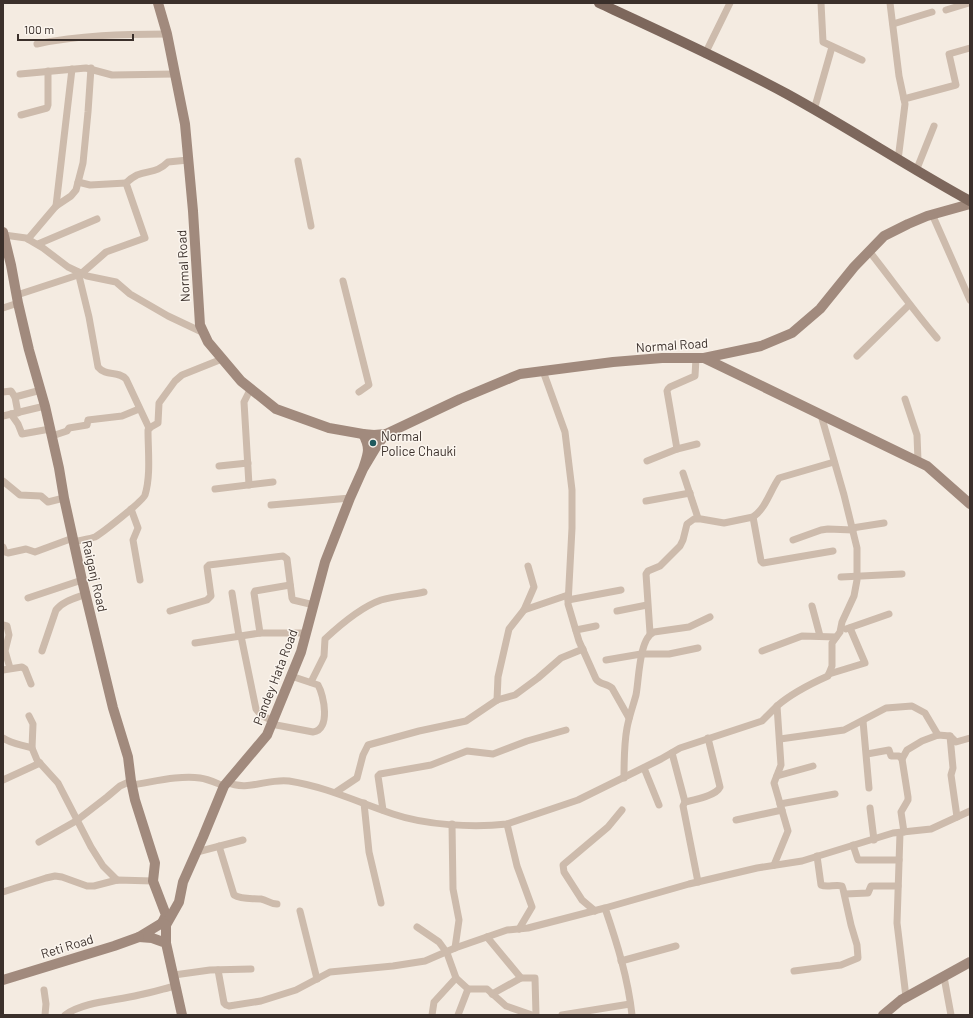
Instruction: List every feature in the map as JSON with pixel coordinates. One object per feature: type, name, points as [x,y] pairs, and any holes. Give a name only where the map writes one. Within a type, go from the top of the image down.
[{"type":"main road","name":"Normal Road","points":[[158,3],[167,34],[185,124],[193,211],[200,325],[208,342],[241,381],[276,409],[329,428],[363,434],[386,434],[460,399],[520,374],[612,362],[662,358],[700,358],[761,346],[792,333],[820,308],[854,267],[884,236],[932,214],[970,204]]},
{"type":"main road","points":[[599,3],[786,94],[860,136],[916,171],[970,201]]},
{"type":"main road","name":"Raiganj Road","points":[[4,233],[29,350],[41,390],[51,432],[82,580],[113,708],[128,757],[135,800],[155,863],[153,881],[166,915],[164,924],[166,943],[182,1015]]},
{"type":"main road","points":[[700,358],[918,461],[927,466],[970,504]]},
{"type":"main road","points":[[363,434],[368,443],[369,453],[363,469]]},
{"type":"main road","points":[[363,469],[386,434]]},
{"type":"main road","name":"Pandey Hata Road","points":[[164,924],[179,902],[183,882],[225,784],[267,735],[301,652],[325,562],[363,469]]},
{"type":"main road","name":"Reti Road","points":[[3,980],[114,946],[139,937],[164,924]]},
{"type":"main road","points":[[139,937],[152,938],[166,943]]},
{"type":"main road","points":[[882,1015],[906,997],[970,962]]},
{"type":"street","points":[[705,54],[730,3]]},
{"type":"street","points":[[821,3],[822,39],[824,44],[862,60]]},
{"type":"street","points":[[890,3],[899,76],[905,104],[898,160]]},
{"type":"street","points":[[946,10],[969,3]]},
{"type":"street","points":[[893,24],[932,12]]},
{"type":"street","points":[[37,44],[101,35],[167,34]]},
{"type":"street","points":[[814,110],[832,48]]},
{"type":"street","points":[[904,99],[956,85],[949,54],[970,48]]},
{"type":"street","points":[[20,74],[91,68],[112,75],[175,74]]},
{"type":"street","points":[[28,239],[56,206],[71,196],[76,190],[83,163],[91,68]]},
{"type":"street","points":[[56,206],[72,69]]},
{"type":"street","points":[[20,115],[47,108],[48,71]]},
{"type":"street","points":[[916,171],[934,126]]},
{"type":"street","points":[[78,182],[90,185],[126,183],[138,175],[155,172],[168,162],[188,160]]},
{"type":"street","points":[[298,161],[311,226]]},
{"type":"street","points":[[3,308],[18,299],[79,273],[106,252],[145,238],[126,183]]},
{"type":"street","points":[[932,214],[970,300]]},
{"type":"street","points":[[38,244],[97,219]]},
{"type":"street","points":[[4,233],[28,239],[38,244],[68,267],[79,273],[116,282],[130,294],[168,316],[204,333]]},
{"type":"street","points":[[869,251],[892,279],[909,305],[937,338]]},
{"type":"street","points":[[3,547],[8,553],[26,549],[35,552],[74,540],[95,537],[144,497],[148,473],[149,428],[124,376],[105,373],[98,367],[79,273]]},
{"type":"street","points":[[343,281],[369,385],[359,392]]},
{"type":"street","points":[[857,356],[909,305]]},
{"type":"street","points":[[149,428],[158,424],[159,404],[175,381],[182,375],[222,358]]},
{"type":"street","points":[[677,450],[667,391],[668,388],[695,376],[700,358]]},
{"type":"street","points":[[543,371],[565,432],[572,490],[572,528],[568,598],[576,630],[596,679],[599,683],[612,688],[629,718]]},
{"type":"street","points":[[249,485],[244,402],[251,388]]},
{"type":"street","points":[[15,397],[41,390]]},
{"type":"street","points":[[3,392],[11,391],[15,397],[14,414],[22,434],[67,431],[69,428],[87,426],[88,420],[125,416],[139,409]]},
{"type":"street","points":[[905,399],[917,435],[918,461]]},
{"type":"street","points":[[3,416],[45,406]]},
{"type":"street","points":[[821,415],[857,548],[857,575],[854,596],[838,634],[832,643],[832,666],[829,674]]},
{"type":"street","points":[[647,462],[697,444]]},
{"type":"street","points":[[624,778],[625,740],[629,718],[636,696],[641,654],[647,636],[650,633],[646,574],[648,571],[660,566],[680,546],[687,524],[694,519],[698,518],[724,523],[753,517],[768,500],[779,478],[834,462]]},
{"type":"street","points":[[219,466],[248,463]]},
{"type":"street","points":[[683,473],[698,518]]},
{"type":"street","points":[[3,481],[20,495],[41,496],[48,502],[64,498]]},
{"type":"street","points":[[215,489],[273,482]]},
{"type":"street","points":[[646,501],[690,493]]},
{"type":"street","points":[[271,505],[350,498]]},
{"type":"street","points":[[131,509],[138,528],[133,540],[140,580]]},
{"type":"street","points":[[753,517],[761,561],[763,563],[834,551]]},
{"type":"street","points":[[793,540],[821,530],[852,529],[884,523]]},
{"type":"street","points":[[170,611],[207,600],[211,596],[208,567],[210,564],[283,556],[287,559],[293,600],[296,602],[314,605]]},
{"type":"street","points":[[497,700],[498,677],[510,629],[524,610],[534,587],[528,566]]},
{"type":"street","points":[[841,577],[857,575],[902,574]]},
{"type":"street","points":[[28,598],[82,580]]},
{"type":"street","points":[[260,633],[254,593],[255,591],[290,585]]},
{"type":"street","points":[[524,610],[568,598],[621,590]]},
{"type":"street","points":[[311,682],[324,656],[325,639],[338,627],[356,614],[381,600],[424,592]]},
{"type":"street","points":[[232,593],[256,709],[261,715],[272,723],[314,732],[318,730],[325,720],[323,702],[318,684],[292,676]]},
{"type":"street","points":[[42,651],[56,610],[65,602],[86,594]]},
{"type":"street","points":[[617,610],[647,606]]},
{"type":"street","points":[[812,606],[820,636]]},
{"type":"street","points":[[762,651],[799,637],[838,634],[850,628],[889,614]]},
{"type":"street","points":[[650,633],[689,627],[710,617]]},
{"type":"street","points":[[3,625],[7,626],[9,633],[5,648],[7,669],[19,667],[25,669],[32,684]]},
{"type":"street","points":[[576,630],[596,626]]},
{"type":"street","points":[[39,842],[76,821],[120,786],[132,783],[190,778],[200,778],[240,786],[282,780],[336,792],[394,814],[432,823],[507,824],[578,800],[644,768],[680,748],[762,721],[788,697],[812,683],[828,676],[829,674],[865,663],[850,628]]},
{"type":"street","points":[[196,643],[260,633],[306,633]]},
{"type":"street","points":[[606,660],[641,654],[665,654],[698,648]]},
{"type":"street","points":[[336,792],[357,778],[363,755],[368,745],[418,731],[466,721],[497,700],[515,695],[561,658],[583,649]]},
{"type":"street","points":[[774,865],[788,831],[774,783],[781,764],[777,706]]},
{"type":"street","points":[[780,739],[844,730],[889,707],[914,707],[925,713],[938,735]]},
{"type":"street","points":[[29,716],[33,724],[32,748],[37,760],[58,783],[76,821],[91,847],[103,866],[117,880]]},
{"type":"street","points":[[863,721],[869,788]]},
{"type":"street","points":[[383,810],[378,776],[380,774],[431,764],[467,751],[493,754],[527,741],[566,730]]},
{"type":"street","points":[[906,997],[897,923],[902,812],[908,800],[902,759],[907,750],[938,735],[950,736],[956,742],[970,738]]},
{"type":"street","points":[[950,736],[953,768],[951,775],[957,817]]},
{"type":"street","points":[[3,738],[15,744],[32,748]]},
{"type":"street","points":[[685,802],[719,790],[720,784],[708,738]]},
{"type":"street","points":[[867,754],[889,750],[891,756],[899,756],[902,759]]},
{"type":"street","points":[[672,753],[685,802],[683,806],[698,882]]},
{"type":"street","points":[[3,780],[40,763]]},
{"type":"street","points":[[777,776],[813,766]]},
{"type":"street","points":[[644,768],[659,805]]},
{"type":"street","points":[[736,820],[835,794]]},
{"type":"street","points":[[364,803],[369,852],[381,903]]},
{"type":"street","points":[[870,808],[874,840]]},
{"type":"street","points":[[595,911],[582,900],[564,872],[564,865],[608,827],[622,810]]},
{"type":"street","points":[[218,970],[224,1003],[226,1005],[229,1006],[261,1001],[296,990],[330,972],[419,962],[434,958],[455,948],[507,930],[528,928],[698,882],[757,868],[802,861],[893,833],[931,829],[970,811]]},
{"type":"street","points":[[452,824],[453,884],[459,920],[455,948]]},
{"type":"street","points":[[507,824],[518,866],[532,907],[519,929]]},
{"type":"street","points":[[197,852],[243,840]]},
{"type":"street","points":[[853,845],[858,860],[899,860]]},
{"type":"street","points":[[219,846],[234,895],[236,897],[248,899],[263,899],[272,904],[277,904]]},
{"type":"street","points":[[794,970],[841,965],[858,958],[857,945],[842,886],[821,885],[817,856]]},
{"type":"street","points":[[3,892],[55,876],[88,886],[94,886],[117,880],[153,881]]},
{"type":"street","points":[[844,894],[868,893],[871,886],[898,886]]},
{"type":"street","points":[[605,908],[618,947],[632,1015]]},
{"type":"street","points":[[300,911],[317,979]]},
{"type":"street","points":[[417,927],[436,940],[446,952],[456,978],[468,989],[487,989],[506,1006],[532,1015]]},
{"type":"street","points":[[487,937],[521,978]]},
{"type":"street","points":[[621,961],[676,946]]},
{"type":"street","points":[[174,975],[218,970],[251,969]]},
{"type":"street","points":[[944,977],[951,1015]]},
{"type":"street","points":[[432,1015],[434,1002],[456,978]]},
{"type":"street","points":[[492,994],[521,978],[535,978],[536,1015]]},
{"type":"street","points":[[68,1014],[104,1001],[140,995],[175,986]]},
{"type":"street","points":[[458,1015],[468,989]]},
{"type":"street","points":[[44,990],[46,1004],[45,1015]]},
{"type":"street","points":[[562,1015],[630,1004]]},
{"type":"place","name":"Normal Police Chauki","points":[[373,443]]}]
